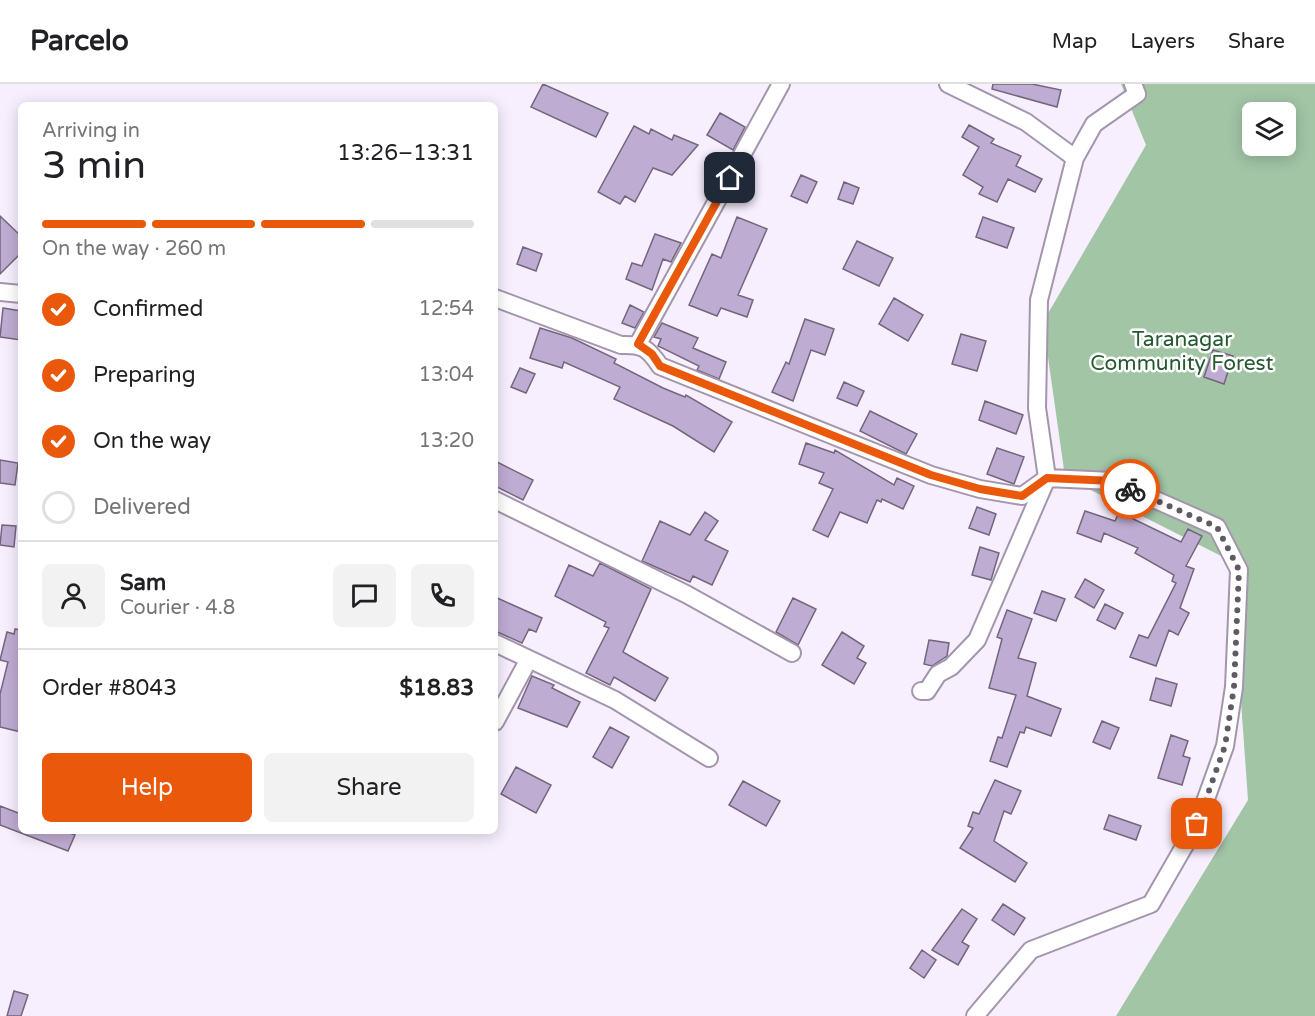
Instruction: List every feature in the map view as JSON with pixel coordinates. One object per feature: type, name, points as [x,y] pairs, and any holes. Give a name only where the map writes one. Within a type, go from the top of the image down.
[{"type":"street","points":[[638,344],[781,84]]},
{"type":"street","points":[[948,84],[1026,122],[1075,158]]},
{"type":"street","points":[[921,692],[927,691],[938,674],[951,667],[977,640],[1047,478],[1037,408],[1039,300],[1075,158],[1094,124],[1137,94],[1133,84]]},
{"type":"street","points":[[0,292],[18,294]]},
{"type":"street","points":[[498,299],[621,345],[638,344],[652,354],[660,366],[931,475],[980,489],[1022,496],[1047,478],[1113,481],[1217,527],[1239,570],[1234,687],[1225,746],[1197,824],[1151,904],[1031,950],[975,1016]]},
{"type":"street","points":[[498,501],[686,594],[792,653]]},
{"type":"street","points":[[498,644],[615,700],[709,758]]},
{"type":"street","points":[[498,716],[529,659]]},
{"type":"green space","name":"Taranagar Community Forest","points":[[1121,84],[1315,84],[1315,1016],[1116,1016],[1248,800],[1231,561],[1065,477],[1043,322],[1146,145]]},
{"type":"building","points":[[543,84],[608,113],[596,137],[531,107]]},
{"type":"building","points":[[993,84],[1032,84],[1061,90],[1057,107],[992,89]]},
{"type":"building","points":[[720,113],[745,127],[733,150],[707,135]]},
{"type":"building","points":[[969,125],[994,139],[991,143],[1021,156],[1016,166],[1042,179],[1035,192],[1008,179],[997,202],[979,194],[983,187],[963,175],[979,147],[962,137]]},
{"type":"building","points":[[634,126],[649,134],[651,129],[672,140],[674,135],[698,145],[672,175],[653,168],[635,202],[625,196],[620,204],[598,192]]},
{"type":"building","points":[[801,175],[817,182],[807,203],[791,196]]},
{"type":"building","points":[[844,182],[859,188],[853,204],[838,199]]},
{"type":"building","points":[[0,216],[18,233],[18,256],[0,274]]},
{"type":"building","points":[[737,217],[767,229],[738,295],[753,300],[747,317],[721,308],[717,316],[689,305],[712,254],[721,258]]},
{"type":"building","points":[[983,217],[1014,228],[1007,248],[976,237]]},
{"type":"building","points":[[655,234],[681,243],[671,262],[663,259],[652,290],[626,279],[632,263],[642,266]]},
{"type":"building","points":[[857,241],[893,258],[879,286],[843,269]]},
{"type":"building","points":[[523,247],[542,254],[536,271],[517,264]]},
{"type":"building","points":[[894,298],[923,315],[908,341],[879,324]]},
{"type":"building","points":[[630,305],[644,312],[635,328],[622,323]]},
{"type":"building","points":[[3,308],[18,310],[18,340],[0,337]]},
{"type":"building","points":[[805,319],[834,329],[825,355],[811,350],[793,401],[772,392],[786,362],[789,364]]},
{"type":"building","points":[[662,323],[698,338],[693,348],[726,362],[719,379],[697,370],[699,366],[658,346],[661,339],[654,337]]},
{"type":"building","points":[[540,328],[572,338],[616,359],[614,363],[663,388],[685,397],[686,395],[732,422],[714,452],[673,426],[614,399],[620,387],[564,362],[562,368],[530,358]]},
{"type":"building","points":[[961,334],[986,341],[977,371],[952,364]]},
{"type":"building","points":[[1213,350],[1233,356],[1224,384],[1204,377]]},
{"type":"building","points":[[520,368],[535,374],[526,393],[511,387]]},
{"type":"building","points":[[844,382],[864,391],[857,406],[837,398]]},
{"type":"building","points":[[985,401],[1023,415],[1016,434],[979,420]]},
{"type":"building","points":[[870,411],[917,434],[906,454],[860,431]]},
{"type":"building","points":[[806,443],[834,453],[835,450],[894,485],[897,478],[914,486],[903,509],[882,499],[881,502],[877,500],[867,523],[840,512],[828,537],[813,530],[833,489],[819,483],[824,473],[799,464]]},
{"type":"building","points":[[997,448],[1024,457],[1014,484],[987,474]]},
{"type":"building","points":[[0,460],[18,463],[15,485],[0,483]]},
{"type":"building","points":[[498,462],[533,480],[523,500],[498,488]]},
{"type":"building","points":[[977,507],[996,514],[989,535],[969,528]]},
{"type":"building","points":[[1085,511],[1115,521],[1119,512],[1181,542],[1188,529],[1202,536],[1186,566],[1194,569],[1180,608],[1189,613],[1178,635],[1169,630],[1156,666],[1130,657],[1139,635],[1148,638],[1176,583],[1172,581],[1174,575],[1135,553],[1138,548],[1104,533],[1101,542],[1077,533]]},
{"type":"building","points":[[705,512],[718,521],[705,540],[728,551],[712,585],[693,576],[690,582],[642,561],[660,521],[690,535]]},
{"type":"building","points":[[2,525],[16,526],[14,547],[0,545]]},
{"type":"building","points":[[980,547],[999,553],[991,580],[972,575]]},
{"type":"building","points":[[600,563],[651,589],[623,652],[668,678],[655,701],[614,677],[610,685],[586,673],[609,628],[604,626],[606,622],[555,596],[569,565],[593,576]]},
{"type":"building","points":[[1085,579],[1104,590],[1094,608],[1075,597]]},
{"type":"building","points":[[1042,591],[1065,599],[1056,621],[1034,613]]},
{"type":"building","points":[[498,598],[542,618],[536,632],[529,629],[522,643],[498,632]]},
{"type":"building","points":[[793,598],[816,609],[798,645],[776,632]]},
{"type":"building","points":[[1105,604],[1123,613],[1115,629],[1097,620]]},
{"type":"building","points":[[1007,610],[1032,619],[1018,658],[1036,663],[1027,696],[1061,709],[1051,736],[1026,727],[1024,733],[1020,732],[1007,767],[990,761],[998,737],[1002,738],[1016,695],[989,688],[1002,639],[997,637]]},
{"type":"building","points":[[15,629],[18,630],[18,731],[0,727],[0,694],[8,662],[0,660],[7,632],[14,634]]},
{"type":"building","points":[[842,632],[864,646],[857,658],[866,663],[854,684],[822,665]]},
{"type":"building","points":[[929,640],[949,643],[947,656],[932,666],[924,664]]},
{"type":"building","points":[[532,676],[554,685],[552,688],[580,702],[567,727],[518,708]]},
{"type":"building","points":[[1156,678],[1177,684],[1171,706],[1150,700]]},
{"type":"building","points":[[1102,721],[1119,728],[1110,749],[1093,742]]},
{"type":"building","points":[[610,727],[629,737],[612,768],[593,757]]},
{"type":"building","points":[[1171,735],[1188,741],[1183,756],[1190,758],[1182,785],[1158,778]]},
{"type":"building","points":[[516,767],[551,785],[536,813],[501,794]]},
{"type":"building","points":[[995,780],[1021,791],[1011,814],[1004,811],[994,841],[1027,863],[1015,882],[960,848],[973,828],[968,826],[973,812],[979,814]]},
{"type":"building","points":[[743,781],[780,801],[766,826],[729,805]]},
{"type":"building","points":[[0,806],[18,813],[18,832],[0,825]]},
{"type":"building","points":[[1109,815],[1141,826],[1136,840],[1104,829]]},
{"type":"building","points":[[24,834],[72,834],[75,835],[68,851]]},
{"type":"building","points":[[1003,904],[1025,918],[1014,935],[992,920]]},
{"type":"building","points":[[962,909],[977,919],[962,942],[969,946],[958,965],[932,950]]},
{"type":"building","points":[[922,950],[936,960],[924,978],[910,968]]},
{"type":"building","points":[[14,991],[28,995],[21,1016],[7,1016]]},
{"type":"way so far","points":[[1130,489],[1217,527],[1239,570],[1234,687],[1225,746],[1197,824]]},
{"type":"route","points":[[730,178],[638,344],[652,354],[660,366],[931,475],[980,489],[1022,496],[1047,478],[1113,481],[1130,489]]}]
